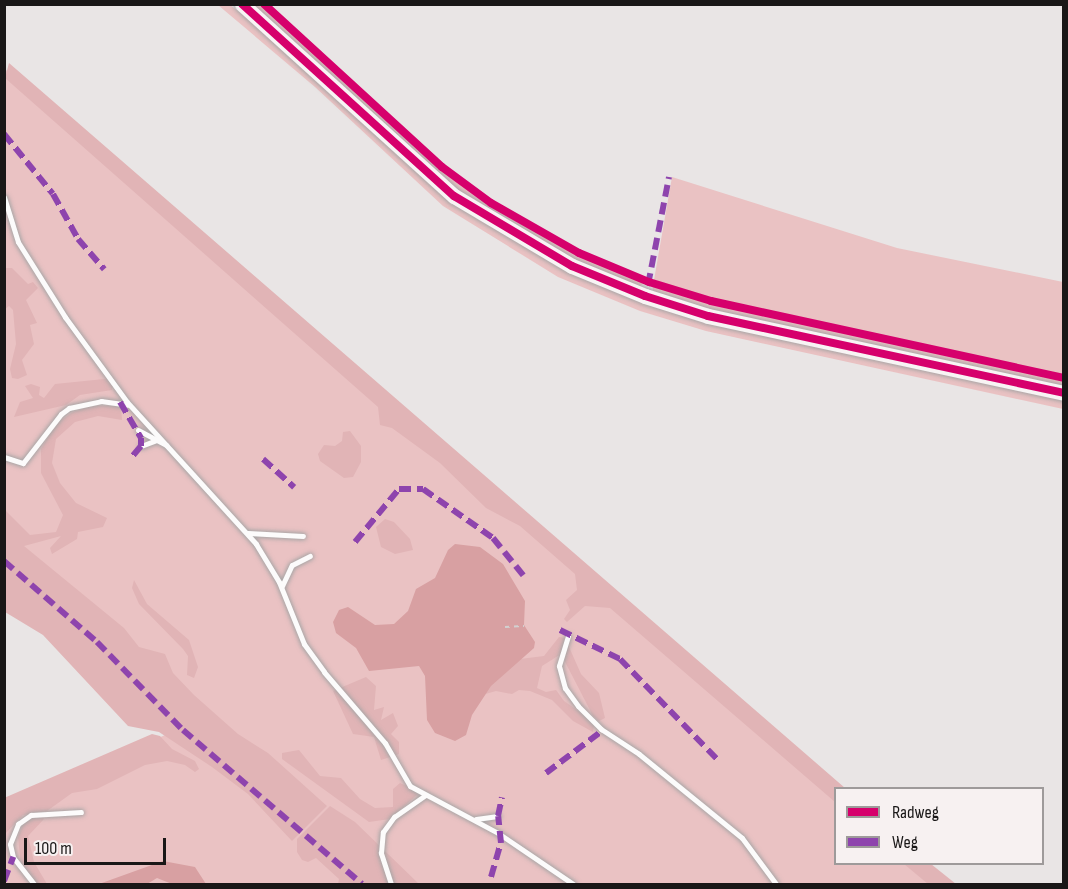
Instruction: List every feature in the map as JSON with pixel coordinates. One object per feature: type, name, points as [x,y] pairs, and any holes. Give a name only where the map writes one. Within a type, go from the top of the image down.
[{"type":"street","points":[[242,4],[454,196],[572,266],[645,296],[708,316],[1064,393]]},
{"type":"lane","points":[[4,197],[12,230],[27,258],[130,405],[172,448],[247,533],[282,588],[304,644],[324,672],[385,742],[410,786],[474,819],[573,885]]},
{"type":"lane","points":[[4,457],[23,463],[60,414],[69,408],[100,401],[130,405]]},
{"type":"lane","points":[[138,430],[172,448]]},
{"type":"lane","points":[[141,446],[157,440]]},
{"type":"lane","points":[[247,533],[303,536]]},
{"type":"lane","points":[[282,588],[292,565],[310,556]]},
{"type":"lane","points":[[568,636],[559,666],[565,688],[578,706],[602,729],[639,754],[742,838],[776,885]]},
{"type":"lane","points":[[391,885],[381,853],[383,832],[394,817],[425,795]]},
{"type":"lane","points":[[34,885],[13,857],[10,844],[18,824],[38,813],[81,812]]},
{"type":"lane","points":[[474,819],[498,816]]},
{"type":"path","points":[[505,627],[524,626]]},
{"type":"shaded area","points":[[218,5],[230,5],[268,34],[476,218],[578,276],[1063,399],[1063,409],[706,331],[640,311],[558,277],[443,206],[315,87]]},
{"type":"shaded area","points":[[248,5],[261,5],[281,20],[441,168],[490,204],[559,245],[645,282],[638,288],[597,272],[457,191]]},
{"type":"shaded area","points":[[9,63],[844,787],[834,787],[834,801],[610,608],[585,606],[567,622],[564,619],[570,610],[566,600],[577,590],[575,574],[520,526],[486,508],[440,463],[392,428],[380,425],[378,407],[5,78]]},
{"type":"shaded area","points":[[5,69],[834,789],[834,865],[922,865],[945,884],[5,884],[4,806],[181,728],[5,573]]},
{"type":"shaded area","points":[[672,177],[897,248],[1063,282],[1063,375],[708,297],[654,280]]},
{"type":"shaded area","points":[[6,268],[12,268],[28,284],[33,282],[38,288],[26,300],[37,323],[30,325],[34,344],[22,360],[27,375],[18,379],[12,378],[10,369],[16,344],[13,310],[9,306],[5,309]]},
{"type":"shaded area","points":[[652,284],[711,303],[1063,379],[1063,388],[739,318],[654,294]]},
{"type":"shaded area","points":[[114,378],[112,390],[80,395],[66,405],[14,417],[20,402],[33,398],[25,386],[31,384],[40,387],[39,395],[44,398],[55,384]]},
{"type":"shaded area","points":[[91,406],[121,406],[122,420],[98,416],[75,422],[56,439],[52,463],[60,483],[76,503],[107,518],[103,527],[78,532],[77,539],[52,554],[50,548],[61,536],[24,546],[124,628],[139,647],[165,654],[173,673],[194,695],[238,734],[268,753],[327,806],[292,841],[248,794],[212,767],[159,732],[128,726],[43,635],[5,612],[4,509],[30,535],[56,532],[63,515],[41,473],[41,449],[56,424],[73,412]]},
{"type":"shaded area","points":[[350,431],[361,446],[361,462],[353,477],[344,478],[320,461],[318,454],[324,445],[335,446],[342,441],[343,432]]},
{"type":"shaded area","points":[[385,519],[394,522],[410,539],[413,550],[395,554],[381,547],[376,527]]},
{"type":"shaded area","points":[[455,544],[480,547],[503,564],[525,601],[524,625],[535,642],[534,648],[491,686],[472,715],[466,735],[455,741],[435,733],[427,720],[425,676],[419,666],[369,671],[356,648],[336,633],[333,622],[339,610],[348,607],[375,625],[394,624],[408,611],[416,589],[435,578],[448,550]]},
{"type":"shaded area","points":[[134,580],[147,604],[189,640],[198,667],[194,678],[187,675],[188,656],[183,649],[139,604],[132,588]]},
{"type":"shaded area","points":[[559,637],[565,638],[581,674],[599,693],[605,718],[599,721],[593,716],[561,654],[542,666],[537,688],[546,692],[556,690],[564,701],[587,717],[594,725],[593,732],[573,721],[552,700],[530,691],[519,690],[512,694],[496,691],[482,695],[512,660],[544,656]]},
{"type":"shaded area","points":[[366,677],[376,686],[374,710],[384,707],[381,720],[393,713],[398,726],[391,734],[399,742],[399,754],[381,760],[374,737],[353,734],[333,691]]},
{"type":"shaded area","points":[[152,734],[160,736],[172,749],[195,761],[199,769],[195,772],[185,765],[167,761],[145,765],[97,789],[72,793],[47,811],[23,815],[5,834],[4,798]]},
{"type":"shaded area","points":[[299,750],[320,776],[341,778],[360,799],[375,808],[393,807],[393,789],[400,783],[420,792],[390,819],[369,822],[282,759],[282,753]]},
{"type":"shaded area","points":[[330,806],[355,822],[419,884],[338,884],[339,879],[316,858],[308,862],[302,860],[297,852],[297,839]]},
{"type":"shaded area","points":[[42,815],[44,819],[28,836],[34,862],[47,884],[37,884],[21,866],[18,837],[24,822]]},
{"type":"shaded area","points":[[163,861],[195,867],[206,884],[172,884],[157,878],[147,884],[99,884]]},
{"type":"shaded area","points":[[905,865],[932,865],[956,884],[928,884]]},
{"type":"marked path","points":[[4,134],[53,194],[78,239],[104,269]]},
{"type":"marked path","points":[[648,285],[669,177]]},
{"type":"marked path","points":[[120,402],[141,438],[141,446],[130,459]]},
{"type":"marked path","points":[[263,459],[294,487]]},
{"type":"marked path","points":[[355,542],[399,489],[423,489],[493,538],[527,580]]},
{"type":"marked path","points":[[4,561],[97,642],[183,730],[362,884]]},
{"type":"marked path","points":[[560,630],[620,659],[718,760]]},
{"type":"marked path","points":[[546,773],[603,730]]},
{"type":"marked path","points":[[491,877],[501,843],[498,816],[502,797]]},
{"type":"marked path","points":[[4,881],[13,857]]},
{"type":"cycle path","points":[[242,4],[454,196],[572,266],[645,296],[708,316],[1064,393]]},
{"type":"cycle path","points":[[264,4],[442,167],[491,203],[579,253],[649,282],[711,301],[1064,378]]}]
